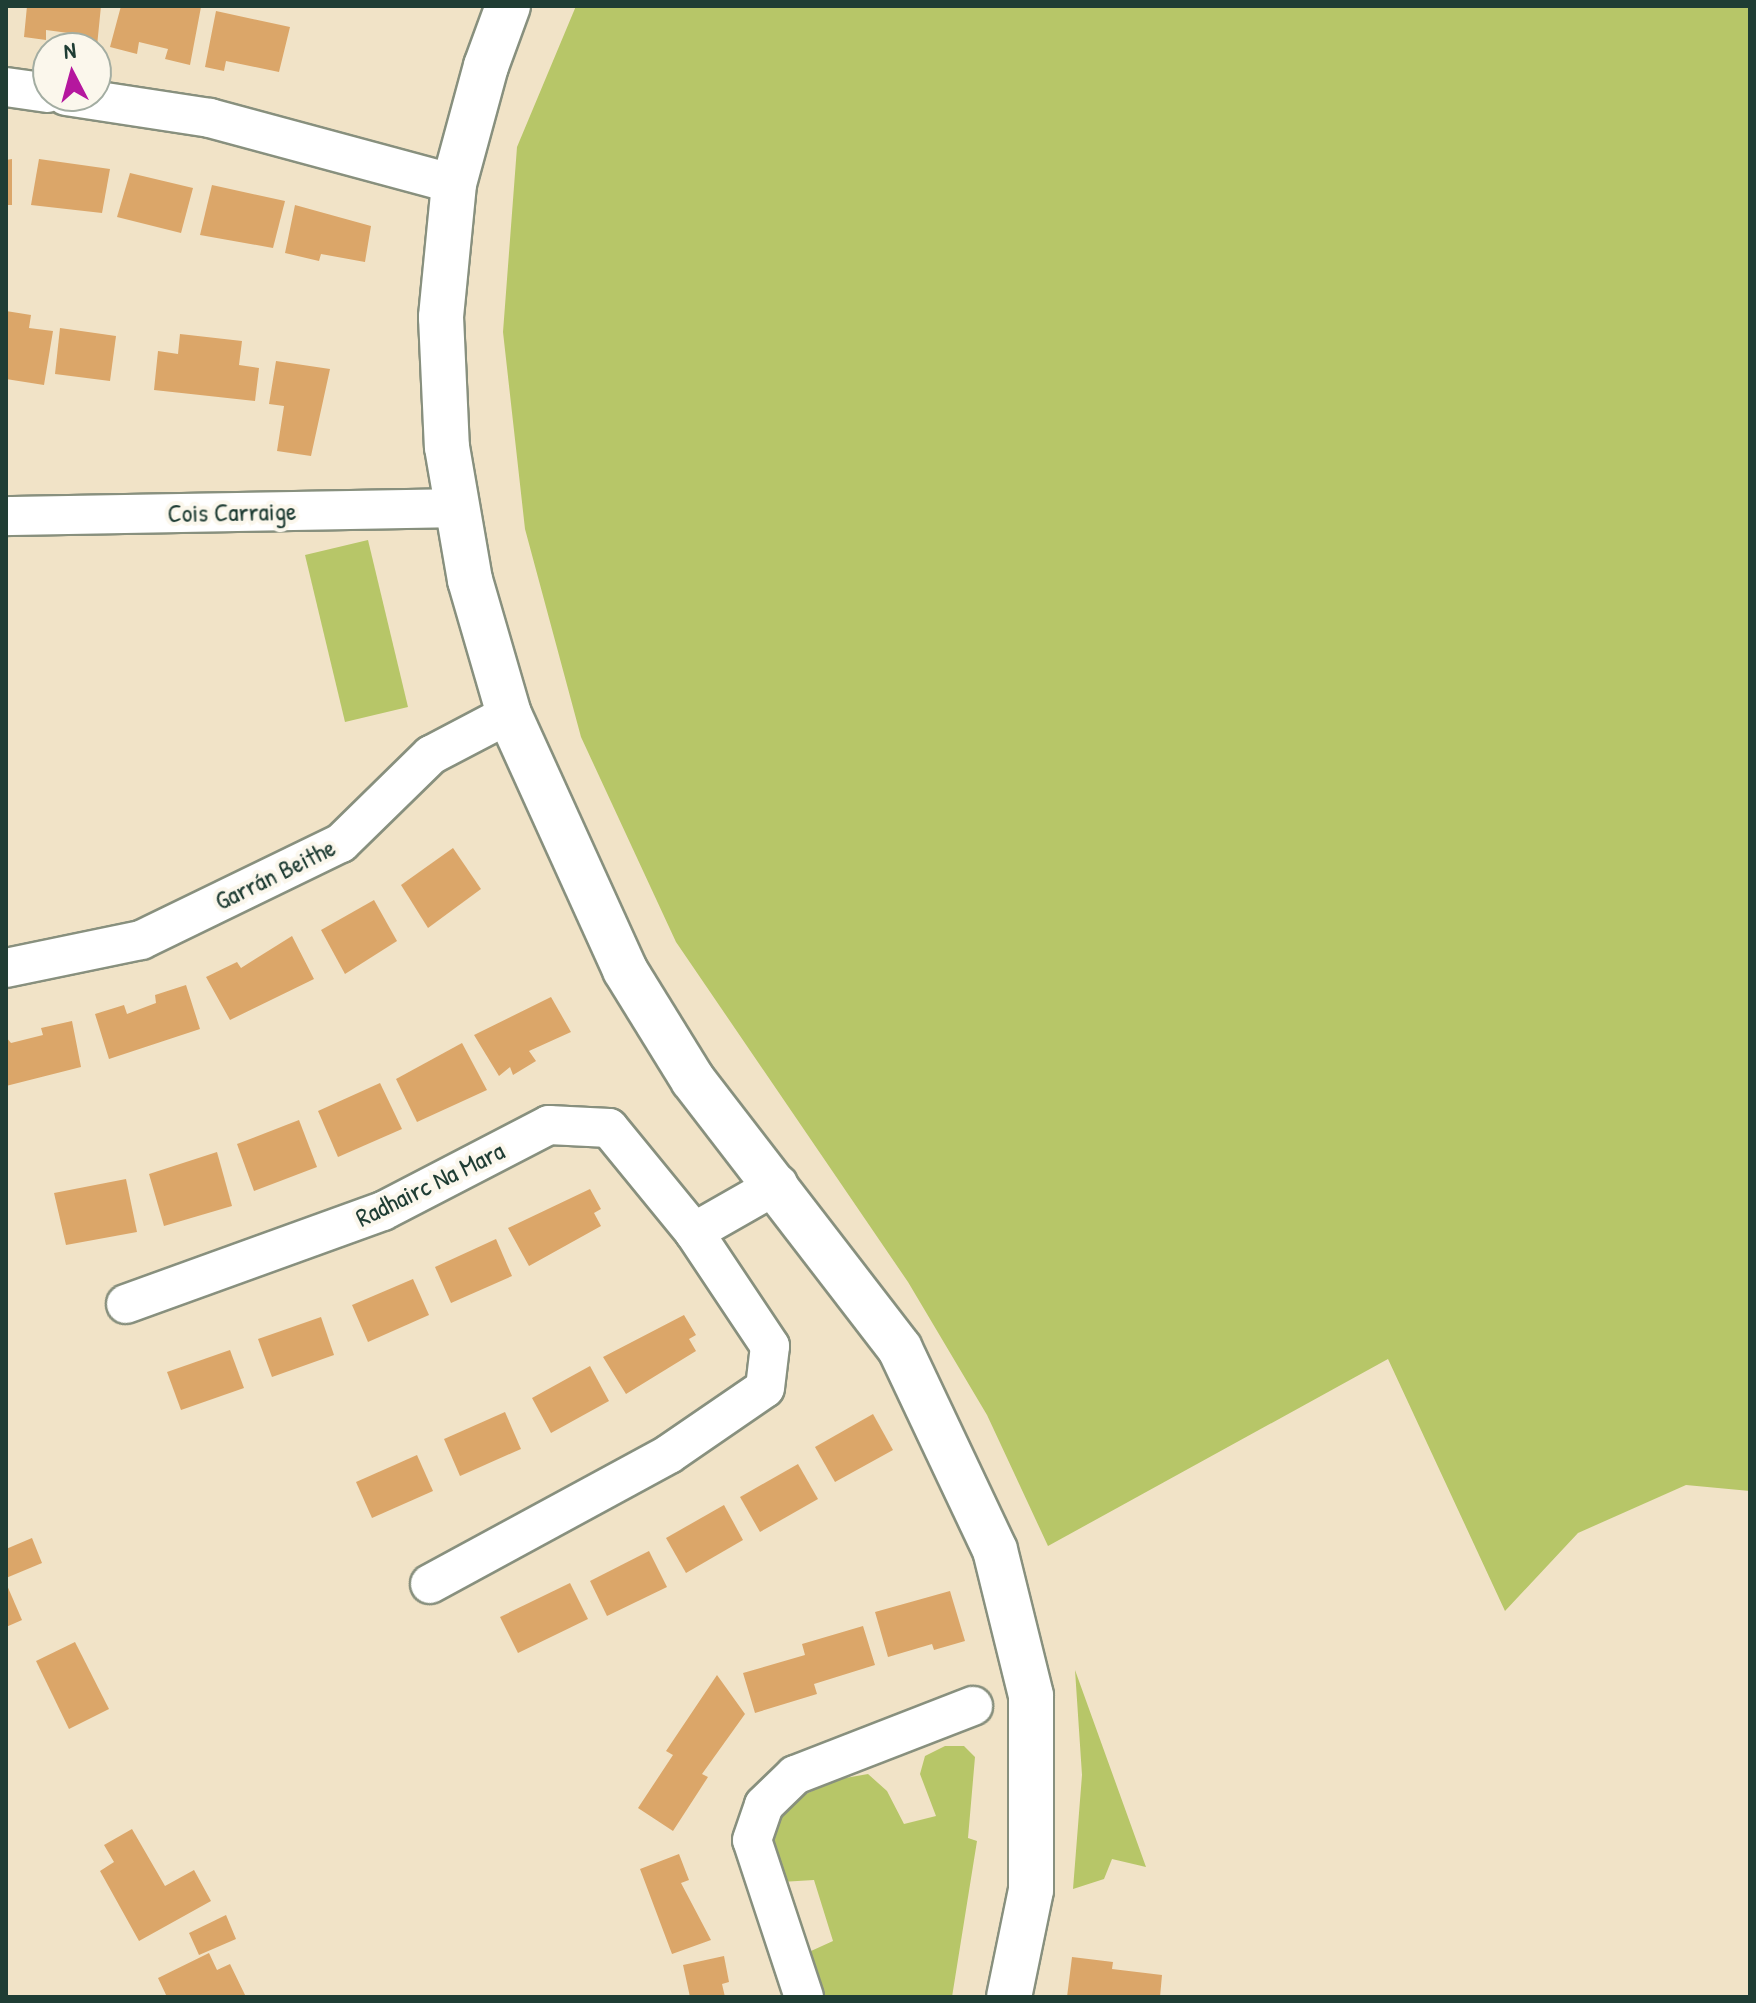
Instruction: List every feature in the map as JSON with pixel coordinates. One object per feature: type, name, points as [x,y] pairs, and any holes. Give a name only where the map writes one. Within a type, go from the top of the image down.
[{"type":"street","points":[[508,6],[486,66],[454,184],[441,317],[447,447],[470,580],[509,714],[625,970],[693,1080],[778,1184],[900,1349],[995,1550],[1031,1696],[1031,1890],[1009,1997]]},
{"type":"street","points":[[6,87],[32,91]]},
{"type":"street","points":[[112,103],[210,118],[454,184]]},
{"type":"street","name":"Cois Carraige","points":[[6,516],[458,508]]},
{"type":"street","name":"Garrán Beithe","points":[[6,968],[141,940],[341,843],[431,755],[509,714]]},
{"type":"street","name":"Radhairc Na Mara","points":[[126,1304],[383,1211],[549,1125],[609,1128],[694,1232],[770,1346],[765,1388],[669,1454],[430,1584]]},
{"type":"street","points":[[694,1232],[778,1184]]},
{"type":"street","points":[[804,1997],[752,1840],[764,1805],[795,1775],[973,1706]]},
{"type":"green space","points":[[576,6],[1750,6],[1750,1491],[1686,1485],[1578,1533],[1505,1611],[1388,1359],[1048,1546],[987,1415],[908,1282],[676,942],[581,737],[525,529],[503,332],[517,147]]},
{"type":"green space","points":[[368,540],[408,707],[345,722],[305,555]]},
{"type":"green space","points":[[1075,1670],[1146,1867],[1112,1859],[1104,1879],[1073,1889],[1082,1775]]},
{"type":"green space","points":[[945,1746],[964,1746],[975,1757],[968,1838],[977,1841],[952,1997],[820,1997],[811,1951],[833,1941],[814,1880],[781,1882],[770,1842],[781,1818],[802,1796],[834,1780],[868,1774],[887,1791],[904,1824],[936,1816],[920,1774],[925,1756]]},
{"type":"building","points":[[27,6],[101,6],[98,32],[46,30],[32,32],[32,38],[24,37]]},
{"type":"building","points":[[121,6],[201,7],[190,65],[165,59],[168,49],[139,42],[137,54],[112,48]]},
{"type":"building","points":[[216,11],[290,27],[279,72],[226,61],[224,71],[205,67]]},
{"type":"building","points":[[12,159],[12,205],[6,205],[6,160]]},
{"type":"building","points":[[39,159],[110,169],[102,213],[31,205]]},
{"type":"building","points":[[130,173],[193,188],[181,233],[117,217]]},
{"type":"building","points":[[212,185],[285,201],[273,248],[200,235]]},
{"type":"building","points":[[295,205],[371,226],[365,262],[321,254],[319,261],[285,253]]},
{"type":"building","points":[[6,311],[31,315],[29,328],[53,331],[44,385],[6,379]]},
{"type":"building","points":[[60,328],[116,336],[110,381],[55,374]]},
{"type":"building","points":[[180,334],[242,341],[239,365],[259,368],[255,401],[154,390],[158,351],[178,354]]},
{"type":"building","points":[[276,361],[330,369],[311,456],[277,451],[284,406],[269,404]]},
{"type":"building","points":[[453,848],[481,889],[428,928],[401,885]]},
{"type":"building","points":[[374,900],[397,941],[345,974],[321,930]]},
{"type":"building","points":[[292,936],[314,979],[230,1020],[206,977],[237,962],[241,968]]},
{"type":"building","points":[[186,985],[200,1029],[109,1059],[95,1014],[124,1005],[127,1014],[156,1003],[155,995]]},
{"type":"building","points":[[551,997],[571,1032],[529,1051],[536,1061],[513,1075],[510,1067],[499,1076],[474,1035]]},
{"type":"building","points":[[72,1021],[81,1067],[6,1086],[6,1037],[11,1043],[43,1035],[41,1028]]},
{"type":"building","points":[[462,1043],[487,1090],[417,1122],[396,1079]]},
{"type":"building","points":[[380,1083],[402,1129],[338,1157],[318,1111]]},
{"type":"building","points":[[299,1120],[317,1167],[254,1191],[237,1144]]},
{"type":"building","points":[[217,1152],[232,1206],[164,1226],[149,1174]]},
{"type":"building","points":[[126,1179],[137,1232],[66,1245],[54,1193]]},
{"type":"building","points":[[590,1189],[601,1209],[594,1213],[601,1226],[529,1266],[508,1228]]},
{"type":"building","points":[[496,1239],[512,1276],[451,1303],[435,1267]]},
{"type":"building","points":[[413,1279],[429,1315],[368,1342],[352,1305]]},
{"type":"building","points":[[684,1315],[696,1335],[689,1339],[696,1351],[626,1394],[603,1357]]},
{"type":"building","points":[[321,1317],[334,1355],[272,1377],[258,1339]]},
{"type":"building","points":[[230,1350],[244,1388],[181,1410],[167,1372]]},
{"type":"building","points":[[590,1366],[609,1401],[551,1433],[532,1398]]},
{"type":"building","points":[[505,1412],[521,1449],[460,1476],[444,1439]]},
{"type":"building","points":[[873,1414],[893,1450],[835,1482],[815,1447]]},
{"type":"building","points":[[417,1455],[433,1491],[372,1518],[356,1482]]},
{"type":"building","points":[[798,1464],[818,1499],[760,1532],[740,1497]]},
{"type":"building","points":[[724,1505],[743,1540],[686,1573],[666,1538]]},
{"type":"building","points":[[32,1538],[42,1563],[6,1578],[6,1549]]},
{"type":"building","points":[[649,1551],[667,1587],[607,1616],[590,1581]]},
{"type":"building","points":[[6,1583],[22,1620],[6,1627]]},
{"type":"building","points":[[570,1583],[588,1619],[518,1653],[500,1617]]},
{"type":"building","points":[[950,1591],[965,1641],[934,1650],[932,1644],[888,1657],[875,1612]]},
{"type":"building","points":[[863,1626],[875,1665],[814,1684],[817,1694],[755,1713],[743,1673],[805,1655],[802,1644]]},
{"type":"building","points":[[75,1642],[109,1709],[69,1729],[36,1661]]},
{"type":"building","points":[[717,1675],[745,1714],[702,1774],[708,1777],[673,1831],[638,1808],[673,1755],[666,1751]]},
{"type":"building","points":[[132,1829],[165,1886],[194,1870],[211,1901],[139,1941],[100,1871],[114,1862],[104,1845]]},
{"type":"building","points":[[679,1854],[689,1880],[681,1883],[711,1940],[672,1954],[640,1869]]},
{"type":"building","points":[[226,1915],[236,1939],[199,1955],[189,1933]]},
{"type":"building","points":[[209,1953],[217,1970],[230,1964],[246,1997],[167,1997],[158,1978]]},
{"type":"building","points":[[724,1956],[729,1982],[722,1984],[725,1997],[690,1997],[683,1965]]},
{"type":"building","points":[[1072,1957],[1113,1962],[1112,1969],[1162,1975],[1160,1997],[1067,1997]]}]
